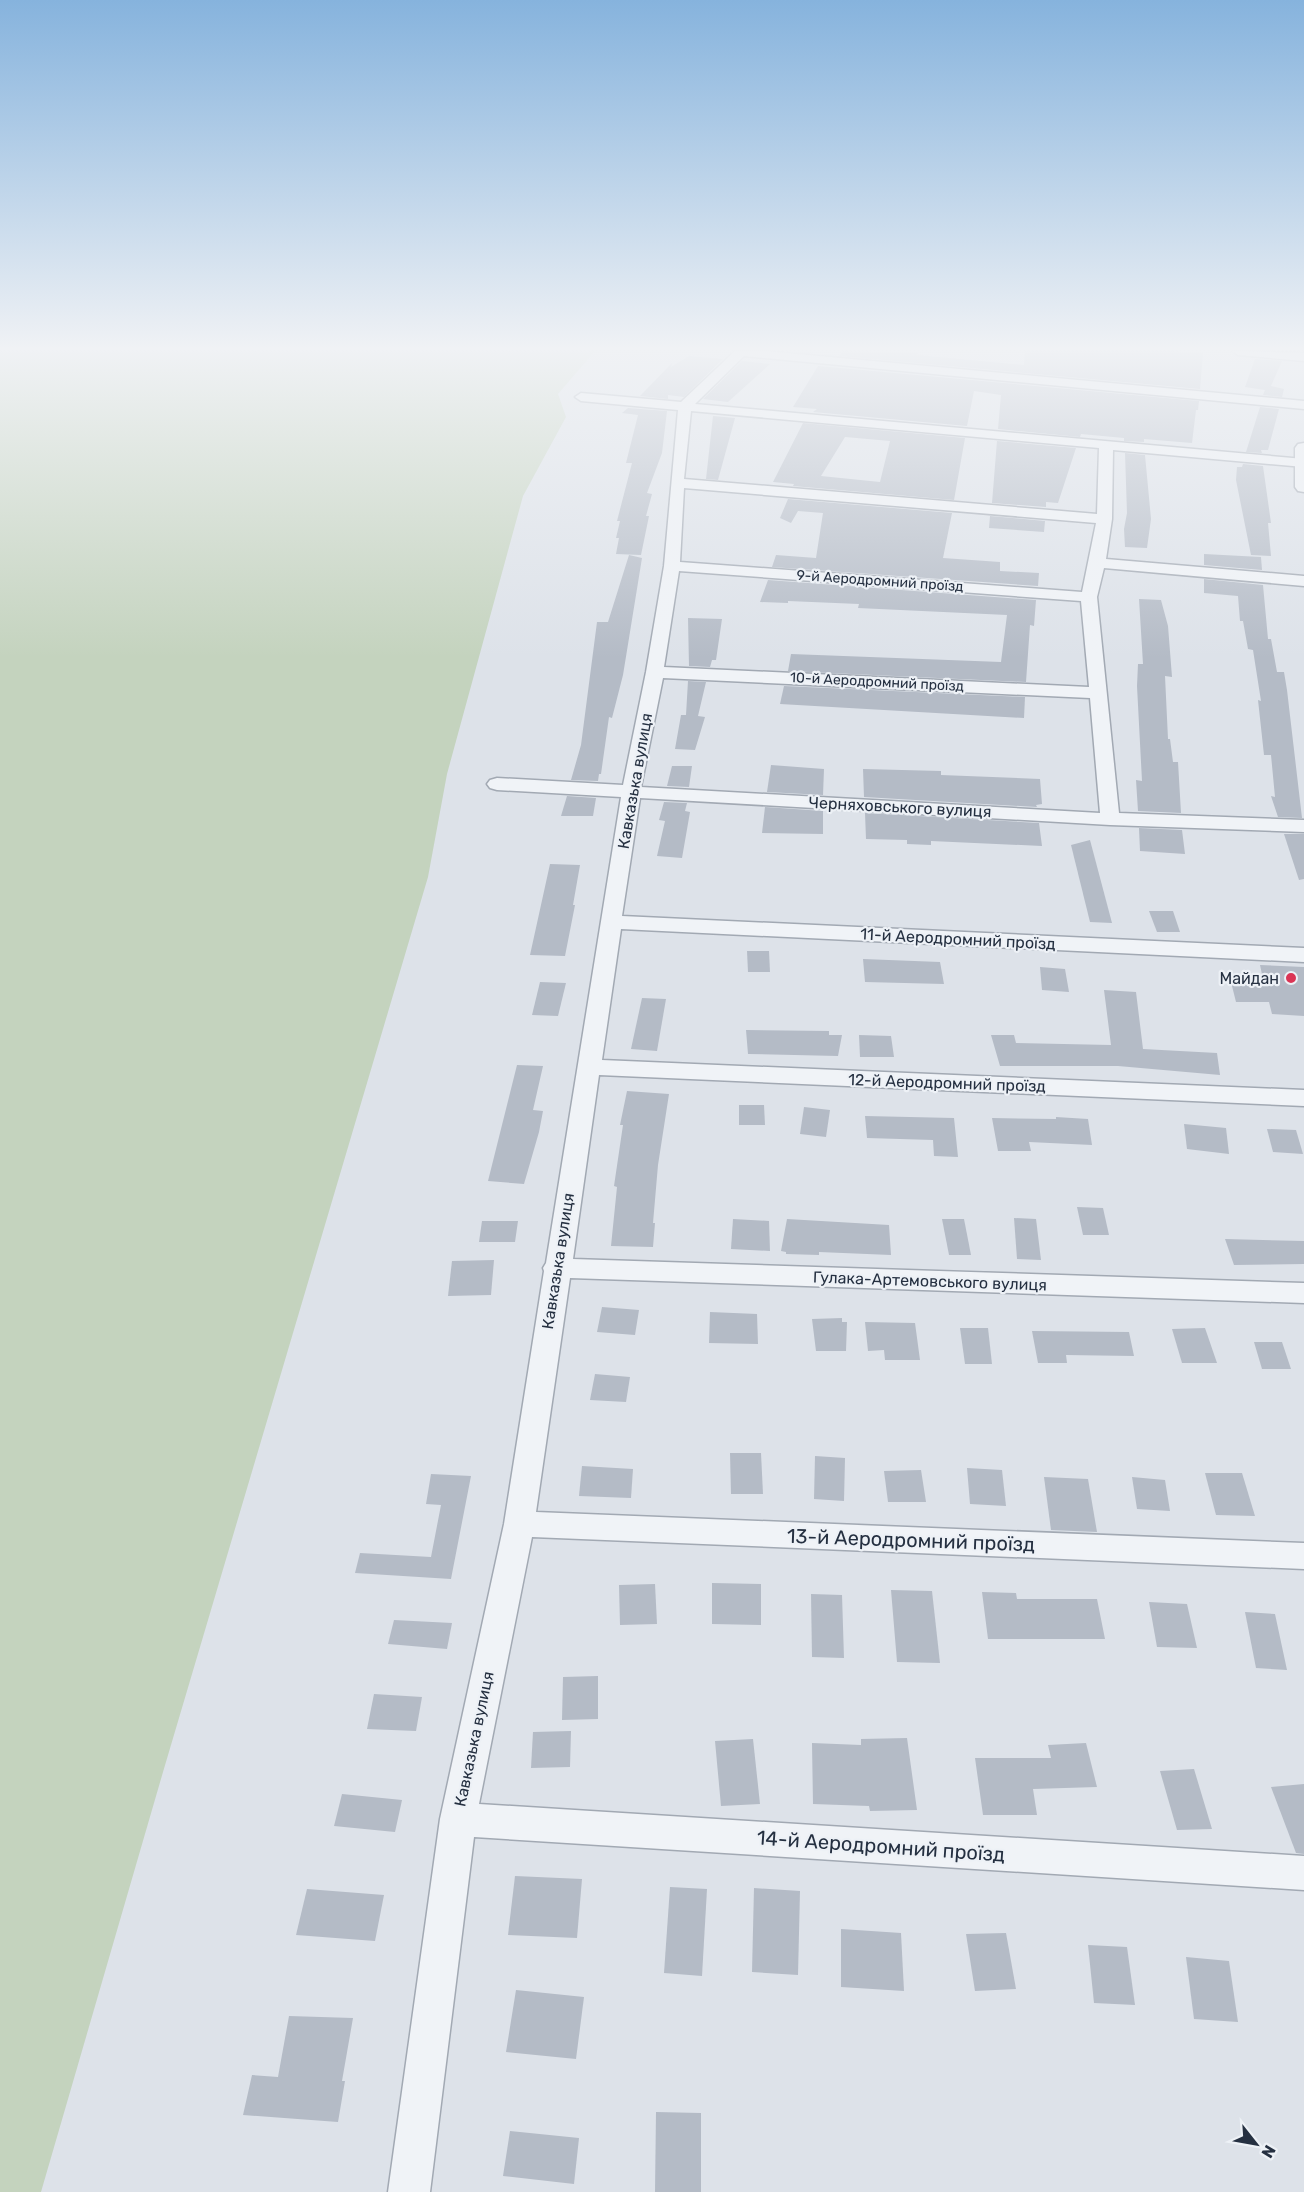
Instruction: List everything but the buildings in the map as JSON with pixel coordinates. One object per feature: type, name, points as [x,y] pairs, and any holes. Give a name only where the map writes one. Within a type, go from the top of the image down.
[{"type":"street","name":"Кавказька вулиця","points":[[409,2192],[458,1819],[519,1524],[556,1268],[590,1067],[631,791],[655,672],[672,566],[680,453]]},
{"type":"street","points":[[1106,453],[1106,519],[1099,563],[1089,597],[1110,819]]},
{"type":"street","points":[[1237,453],[1303,458],[1304,487]]},
{"type":"street","points":[[677,483],[1106,519]]},
{"type":"street","points":[[1099,563],[1304,581]]},
{"type":"street","name":"9-й Аеродромний проїзд","points":[[672,566],[1089,597]]},
{"type":"street","name":"10-й Аеродромний проїзд","points":[[655,672],[1098,693]]},
{"type":"street","name":"Черняховського вулиця","points":[[497,784],[1110,819],[1304,826]]},
{"type":"street","name":"11-й Аеродромний проїзд","points":[[611,922],[1304,955]]},
{"type":"street","name":"12-й Аеродромний проїзд","points":[[590,1067],[1304,1098]]},
{"type":"street","name":"Гулака-Артемовського вулиця","points":[[556,1268],[1304,1293]]},
{"type":"street","name":"13-й Аеродромний проїзд","points":[[519,1524],[1304,1557]]},
{"type":"street","name":"14-й Аеродромний проїзд","points":[[458,1819],[1304,1873]]},
{"type":"green space","points":[[0,453],[546,453],[523,496],[447,774],[428,877],[41,2192],[0,2192]]},
{"type":"place","name":"Майдан","points":[[1291,978]]}]
